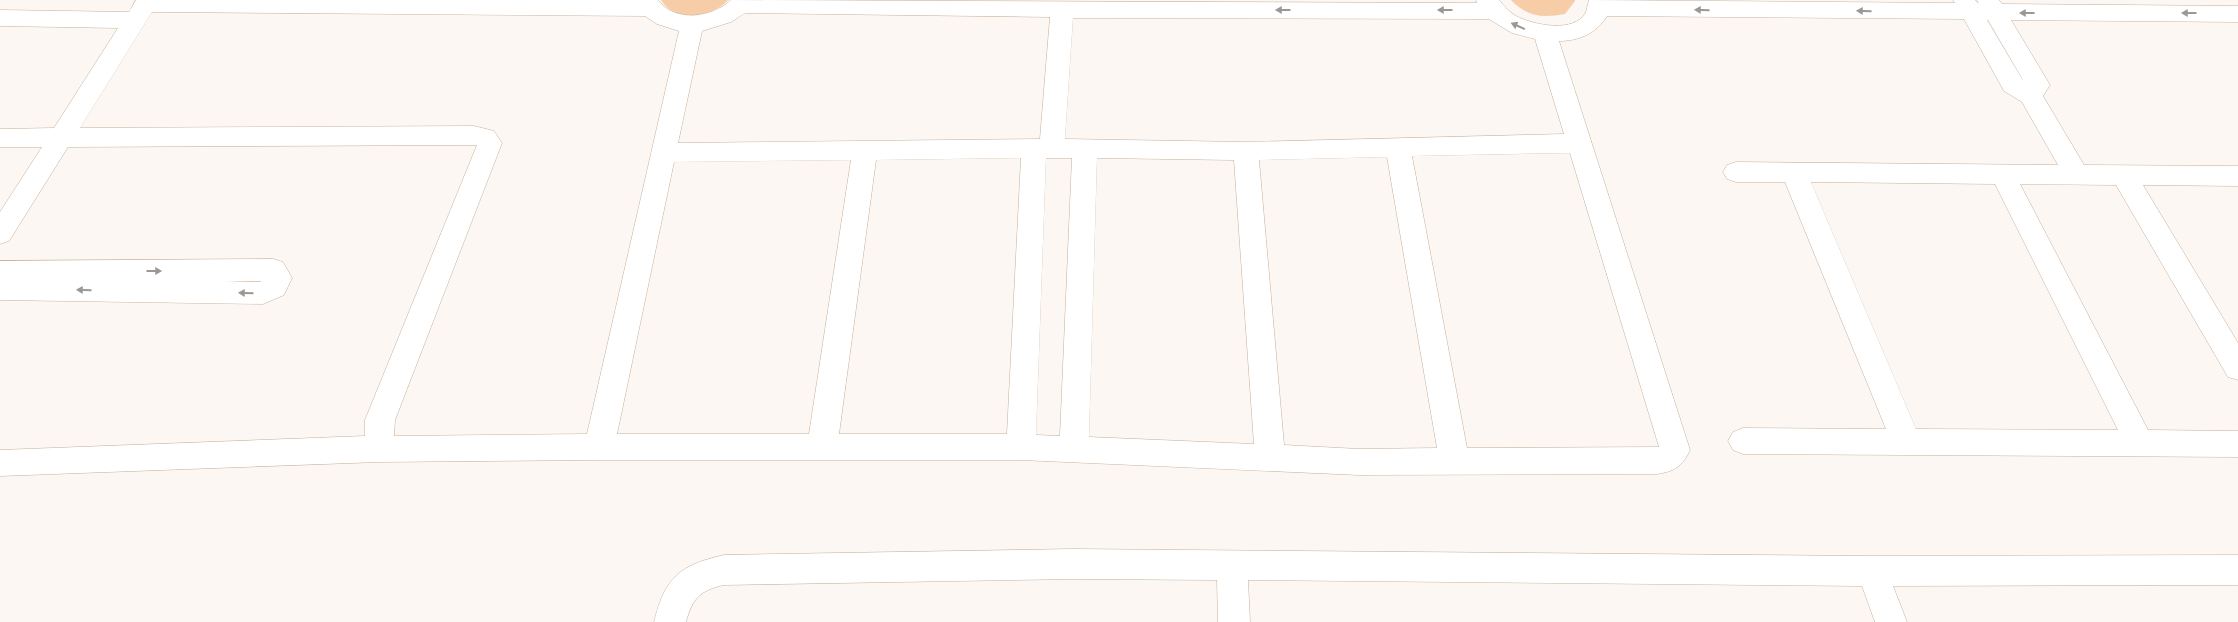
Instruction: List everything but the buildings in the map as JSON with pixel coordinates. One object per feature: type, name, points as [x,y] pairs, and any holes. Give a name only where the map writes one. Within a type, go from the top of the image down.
[{"type":"street","points":[[0,18],[144,8],[648,4],[660,17],[675,22],[692,23],[728,14],[743,2],[1062,8],[1119,5],[1490,5],[1508,22],[1525,30],[1564,33],[1581,28],[1593,20],[1600,4],[1979,6],[2238,14]]},
{"type":"street","points":[[1979,6],[2077,175]]},
{"type":"street","points":[[0,234],[144,8]]},
{"type":"street","points":[[1022,447],[1043,150],[1062,8]]},
{"type":"street","points":[[599,447],[692,23]]},
{"type":"street","points":[[0,463],[379,449],[599,447],[1022,447],[1359,462],[1657,461],[1668,459],[1675,450],[1545,33]]},
{"type":"street","points":[[0,138],[465,135],[485,138],[490,143],[380,420],[379,449]]},
{"type":"street","points":[[663,152],[1043,150],[1084,148],[1246,151],[1579,143]]},
{"type":"street","points":[[1074,449],[1084,148]]},
{"type":"street","points":[[1398,148],[1454,461]]},
{"type":"street","points":[[822,447],[865,151]]},
{"type":"street","points":[[1246,151],[1270,458]]},
{"type":"street","points":[[1736,172],[2238,176]]},
{"type":"street","points":[[1794,173],[1907,443]]},
{"type":"street","points":[[2003,175],[2139,443]]},
{"type":"street","points":[[2124,176],[2238,368]]},
{"type":"street","points":[[0,272],[273,270],[278,278],[274,287],[263,293],[0,289]]},
{"type":"street","points":[[1743,441],[2238,444]]},
{"type":"street","points":[[670,622],[672,611],[690,582],[699,576],[724,570],[1073,564],[1872,571],[2238,570]]},
{"type":"street","points":[[1232,566],[1234,622]]},
{"type":"street","points":[[1872,571],[1891,622]]},
{"type":"shaded area","points":[[661,0],[728,0],[713,11],[703,14],[684,15],[667,7]]},
{"type":"shaded area","points":[[1511,0],[1575,1],[1565,14],[1542,16],[1523,10]]}]
